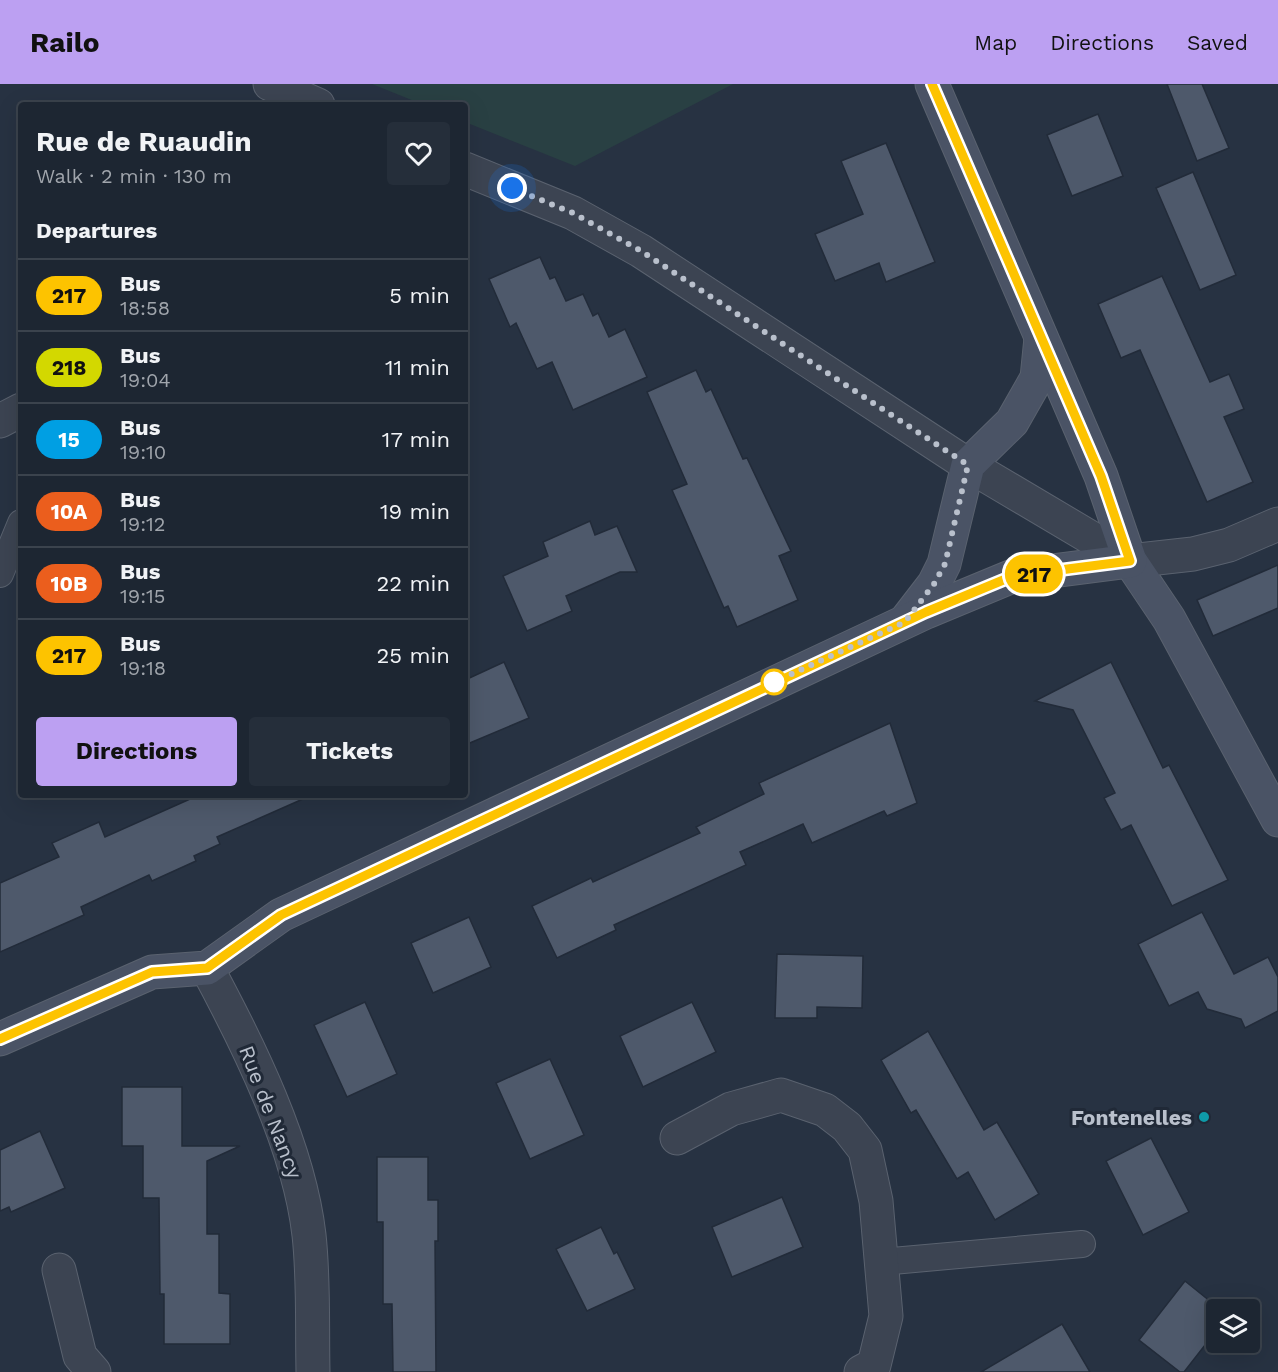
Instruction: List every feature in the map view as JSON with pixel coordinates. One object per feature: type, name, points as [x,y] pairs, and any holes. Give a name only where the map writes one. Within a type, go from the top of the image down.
[{"type":"street","points":[[270,84],[311,102]]},
{"type":"street","points":[[932,84],[1101,476],[1130,561],[1169,618],[1278,820]]},
{"type":"street","points":[[468,172],[573,213],[641,251],[968,465],[1130,561]]},
{"type":"street","points":[[905,622],[934,584],[945,564],[968,465],[1012,422],[1037,378],[1041,337]]},
{"type":"street","points":[[0,421],[18,412]]},
{"type":"street","points":[[0,1039],[152,972],[207,968],[281,915],[905,622],[1013,576],[1193,554],[1229,545],[1278,524]]},
{"type":"street","name":"Rue de Nancy","points":[[207,968],[252,1058],[296,1169],[309,1235],[313,1372]]},
{"type":"street","points":[[676,1138],[731,1109],[781,1095],[825,1110],[847,1126],[865,1150],[876,1201],[886,1316],[874,1365],[861,1372]]},
{"type":"street","points":[[59,1270],[80,1356],[94,1372]]},
{"type":"lane","points":[[0,574],[18,530]]},
{"type":"lane","points":[[881,1262],[1082,1244]]},
{"type":"green space","points":[[372,84],[733,84],[575,166],[468,123],[468,102],[417,102]]},
{"type":"building","points":[[1167,84],[1202,84],[1229,148],[1197,161]]},
{"type":"building","points":[[1098,114],[1123,176],[1072,196],[1047,135]]},
{"type":"building","points":[[886,143],[935,262],[886,282],[879,263],[835,281],[815,234],[863,214],[841,161]]},
{"type":"building","points":[[1193,172],[1236,275],[1200,290],[1156,188]]},
{"type":"building","points":[[540,257],[550,279],[555,277],[566,301],[583,294],[593,316],[598,313],[609,337],[625,329],[647,377],[573,410],[552,362],[537,369],[516,323],[510,327],[489,279]]},
{"type":"building","points":[[1162,276],[1210,382],[1229,374],[1244,409],[1224,417],[1253,482],[1207,502],[1140,350],[1121,358],[1098,304]]},
{"type":"building","points":[[696,370],[706,392],[711,389],[743,459],[747,458],[791,551],[779,556],[798,600],[737,627],[728,606],[724,608],[672,490],[687,484],[647,392]]},
{"type":"building","points":[[590,521],[595,535],[617,526],[637,572],[620,572],[566,596],[572,611],[527,631],[503,576],[548,556],[543,542]]},
{"type":"building","points":[[1278,565],[1278,608],[1213,636],[1197,600]]},
{"type":"building","points":[[504,662],[529,718],[468,744],[468,679]]},
{"type":"building","points":[[1111,662],[1163,768],[1169,765],[1228,880],[1172,906],[1131,825],[1121,830],[1104,798],[1115,793],[1073,710],[1035,701]]},
{"type":"building","points":[[890,723],[917,803],[887,816],[884,811],[812,843],[803,824],[740,852],[746,865],[614,925],[616,930],[557,958],[532,906],[591,878],[593,882],[700,833],[696,827],[764,794],[759,783]]},
{"type":"building","points":[[192,798],[305,798],[217,837],[220,844],[194,856],[196,861],[152,881],[149,875],[81,907],[84,915],[0,952],[0,883],[59,857],[52,843],[99,822],[105,837]]},
{"type":"building","points":[[1202,912],[1234,974],[1268,957],[1278,977],[1278,1011],[1245,1028],[1241,1019],[1207,1009],[1198,992],[1169,1006],[1138,944]]},
{"type":"building","points":[[469,917],[491,967],[433,993],[411,943]]},
{"type":"building","points":[[777,954],[863,956],[862,1008],[817,1007],[817,1018],[775,1018]]},
{"type":"building","points":[[365,1002],[397,1074],[347,1097],[314,1025]]},
{"type":"building","points":[[692,1002],[716,1052],[643,1087],[620,1036]]},
{"type":"building","points":[[928,1031],[984,1130],[997,1122],[1039,1194],[995,1220],[968,1172],[957,1179],[916,1110],[911,1113],[881,1060]]},
{"type":"building","points":[[550,1059],[584,1135],[530,1159],[496,1083]]},
{"type":"building","points":[[122,1087],[182,1087],[182,1146],[240,1146],[207,1161],[207,1234],[219,1234],[219,1293],[230,1294],[230,1344],[164,1344],[164,1294],[160,1294],[159,1198],[143,1198],[143,1146],[122,1146]]},
{"type":"building","points":[[40,1131],[65,1188],[11,1212],[9,1207],[0,1211],[0,1150]]},
{"type":"building","points":[[1151,1138],[1189,1212],[1143,1235],[1106,1161]]},
{"type":"building","points":[[377,1157],[428,1157],[428,1200],[438,1200],[438,1241],[435,1241],[436,1372],[393,1372],[392,1304],[383,1304],[383,1222],[377,1222]]},
{"type":"building","points":[[782,1197],[803,1247],[732,1277],[712,1227]]},
{"type":"building","points":[[601,1227],[614,1254],[617,1252],[635,1289],[587,1311],[556,1249]]},
{"type":"building","points":[[1185,1281],[1207,1299],[1206,1344],[1184,1372],[1180,1372],[1139,1340]]},
{"type":"building","points":[[1062,1324],[1090,1372],[981,1372]]},
{"type":"bus line","name":"217","points":[[0,1039],[152,972],[207,968],[281,915],[926,612],[1013,576],[1130,561],[1101,476],[932,84]]},
{"type":"place","name":"Fontenelles","points":[[1204,1117]]},
{"type":"route","points":[[512,188],[573,213],[641,251],[968,465],[945,564],[934,584],[905,622],[774,682]]}]
